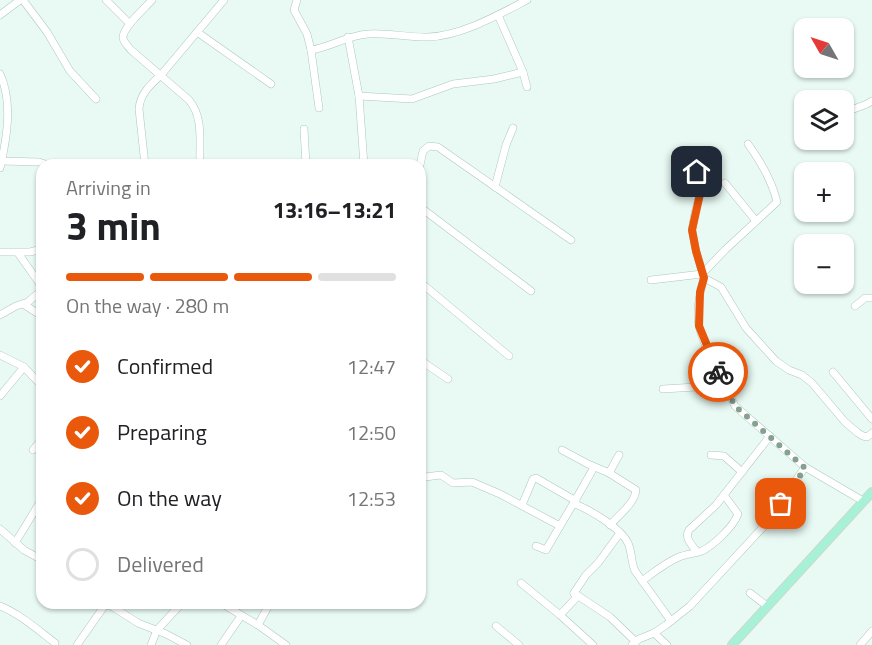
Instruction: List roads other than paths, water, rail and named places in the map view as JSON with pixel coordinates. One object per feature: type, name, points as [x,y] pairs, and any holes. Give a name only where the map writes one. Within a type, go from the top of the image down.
[{"type":"main road","points":[[732,645],[872,492]]},
{"type":"street","points":[[0,15],[22,0],[47,32],[70,71],[96,99]]},
{"type":"street","points":[[106,0],[130,24]]},
{"type":"street","points":[[152,0],[125,31],[124,42],[195,107],[199,125],[200,159]]},
{"type":"street","points":[[144,159],[139,100],[224,0]]},
{"type":"street","points":[[297,0],[294,10],[306,30],[320,108]]},
{"type":"street","points":[[311,50],[348,37],[369,34],[441,36],[498,15],[527,0]]},
{"type":"street","points":[[498,15],[523,72],[526,87]]},
{"type":"street","points":[[197,32],[271,84]]},
{"type":"street","points":[[348,37],[359,96],[364,159]]},
{"type":"street","points":[[359,96],[412,99],[453,84],[494,79],[523,72]]},
{"type":"street","points":[[0,74],[5,84],[3,94],[7,121],[1,164],[36,162]]},
{"type":"street","points":[[854,108],[872,101]]},
{"type":"street","points":[[495,187],[513,128]]},
{"type":"street","points":[[304,129],[306,159]]},
{"type":"street","points":[[703,276],[725,250],[777,201],[776,193],[762,162],[748,144]]},
{"type":"street","points":[[421,159],[423,152],[429,146],[438,147],[571,240]]},
{"type":"street","points":[[697,172],[700,194],[692,230],[703,276],[699,326],[707,349],[735,406],[805,468],[863,501]]},
{"type":"street","points":[[725,183],[756,222]]},
{"type":"street","points":[[426,212],[531,291]]},
{"type":"street","points":[[0,252],[18,253],[36,249]]},
{"type":"street","points":[[18,253],[36,280]]},
{"type":"street","points":[[651,280],[703,276],[721,287],[746,328],[776,361],[812,383],[845,422],[858,433],[867,437],[872,434]]},
{"type":"street","points":[[426,287],[509,356]]},
{"type":"street","points":[[0,315],[28,302],[36,295]]},
{"type":"street","points":[[855,306],[865,298],[872,298]]},
{"type":"street","points":[[23,304],[36,312]]},
{"type":"street","points":[[0,355],[24,367],[36,380]]},
{"type":"street","points":[[426,364],[448,380]]},
{"type":"street","points":[[0,396],[24,367]]},
{"type":"street","points":[[832,372],[872,419]]},
{"type":"street","points":[[663,389],[696,387],[720,376]]},
{"type":"street","points":[[697,552],[688,539],[687,533],[716,505],[770,436]]},
{"type":"street","points":[[33,450],[36,446]]},
{"type":"street","points":[[562,450],[609,473],[636,490],[633,499],[610,525]]},
{"type":"street","points":[[711,454],[724,456],[742,472]]},
{"type":"street","points":[[609,473],[619,455]]},
{"type":"street","points":[[536,546],[546,550],[594,467]]},
{"type":"street","points":[[574,593],[610,617],[634,643],[654,633],[690,606],[766,524],[805,468]]},
{"type":"street","points":[[426,477],[441,475],[453,483],[472,482],[560,526]]},
{"type":"street","points":[[522,505],[533,479],[536,478],[592,511],[610,525],[627,540],[635,571],[671,621]]},
{"type":"street","points":[[642,581],[677,558],[715,543],[738,516],[737,511],[724,495]]},
{"type":"street","points":[[15,543],[36,509]]},
{"type":"street","points":[[0,529],[24,550],[36,557]]},
{"type":"street","points":[[574,593],[620,533]]},
{"type":"street","points":[[521,584],[593,645]]},
{"type":"street","points":[[560,615],[576,598],[574,593]]},
{"type":"street","points":[[750,593],[767,606]]},
{"type":"street","points":[[0,606],[27,622],[54,644]]},
{"type":"street","points":[[77,645],[100,609]]},
{"type":"street","points":[[119,609],[138,623],[187,645]]},
{"type":"street","points":[[151,645],[157,630],[176,609]]},
{"type":"street","points":[[230,609],[286,645]]},
{"type":"street","points":[[258,625],[267,609]]},
{"type":"street","points":[[221,645],[241,616]]},
{"type":"street","points":[[496,626],[519,645]]},
{"type":"street","points":[[860,645],[872,631]]},
{"type":"street","points":[[654,633],[667,645]]}]
